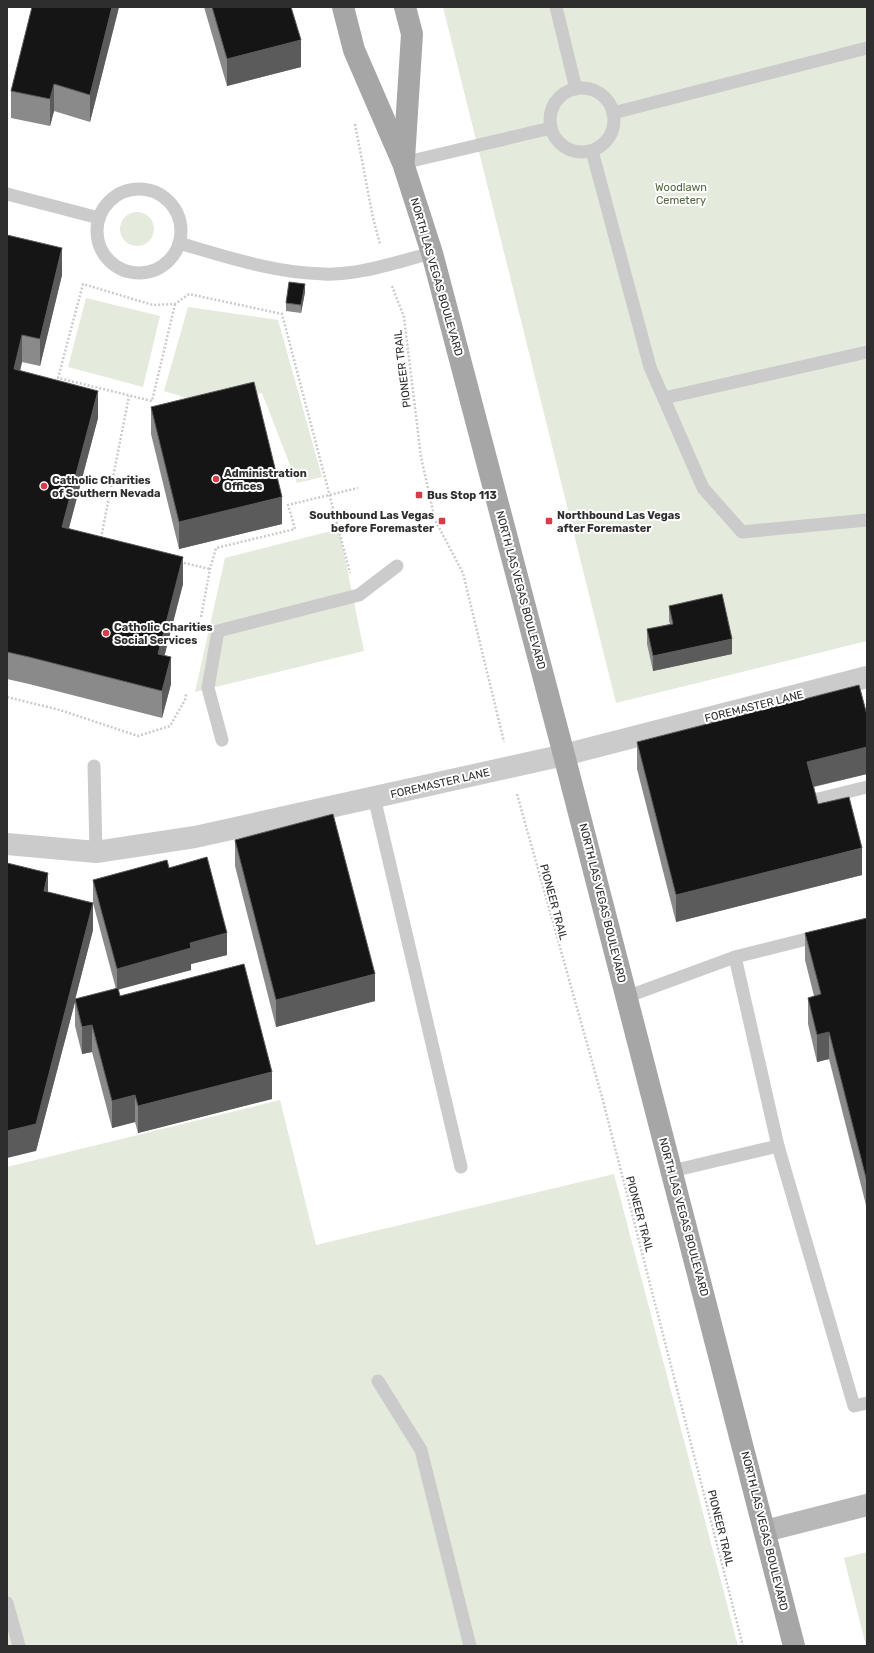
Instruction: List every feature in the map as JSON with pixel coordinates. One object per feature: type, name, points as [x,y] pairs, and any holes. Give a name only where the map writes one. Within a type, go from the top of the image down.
[{"type":"main road","name":"NORTH LAS VEGAS BOULEVARD","points":[[343,7],[354,50],[403,163],[432,253],[564,754],[794,1646]]},
{"type":"main road","name":"NORTH LAS VEGAS BOULEVARD","points":[[403,163],[412,34],[405,7]]},
{"type":"street","name":"FOREMASTER LANE","points":[[7,844],[96,852],[195,838],[564,754],[867,677]]},
{"type":"street","points":[[765,1531],[867,1505]]},
{"type":"lane","points":[[556,7],[576,89]]},
{"type":"lane","points":[[613,112],[867,48]]},
{"type":"lane","points":[[576,89],[587,89],[597,92],[606,98],[613,112],[613,128],[609,138],[601,146],[592,151],[571,150],[562,145],[555,137],[551,128],[550,117],[553,107],[566,92],[576,89]]},
{"type":"lane","points":[[403,163],[551,128]]},
{"type":"lane","points":[[592,151],[650,367],[703,488],[742,532],[867,520]]},
{"type":"lane","points":[[144,188],[157,192],[168,200],[176,210],[181,223],[181,236],[179,243],[177,249],[169,260],[158,268],[145,272],[132,272],[118,267],[107,258],[100,246],[97,232],[99,218],[106,205],[116,195],[129,189],[144,188]]},
{"type":"lane","points":[[7,194],[99,218]]},
{"type":"lane","points":[[179,243],[263,267],[325,275],[358,270],[432,253]]},
{"type":"lane","points":[[664,398],[867,352]]},
{"type":"lane","points":[[222,740],[208,688],[218,631],[359,595],[397,566]]},
{"type":"lane","points":[[94,766],[96,852]]},
{"type":"lane","points":[[818,799],[867,786]]},
{"type":"lane","points":[[374,797],[461,1167]]},
{"type":"lane","points":[[626,997],[735,957],[836,932]]},
{"type":"lane","points":[[735,957],[778,1146],[854,1406],[867,1403]]},
{"type":"lane","points":[[672,1171],[778,1146]]},
{"type":"lane","points":[[378,1381],[421,1450],[470,1646]]},
{"type":"lane","points":[[7,1603],[19,1646]]},
{"type":"path","name":"PIONEER TRAIL","points":[[355,122],[373,218],[392,288],[404,317],[421,457],[435,520],[463,573],[499,725]]},
{"type":"path","points":[[175,304],[152,401],[58,378],[83,284],[152,305],[175,304],[189,294],[282,314],[352,577]]},
{"type":"path","points":[[100,543],[130,396]]},
{"type":"path","points":[[199,623],[210,569],[216,548],[295,529],[288,505],[358,488]]},
{"type":"path","points":[[173,560],[210,569]]},
{"type":"path","points":[[7,697],[60,710],[138,736],[170,726],[185,700],[186,693]]},
{"type":"path","name":"PIONEER TRAIL","points":[[516,789],[606,1112],[743,1646]]},
{"type":"green space","name":"Woodlawn Cemetery","points":[[443,7],[867,7],[867,641],[616,703]]},
{"type":"green space","points":[[134,212],[140,212],[144,213],[151,219],[154,229],[153,236],[147,243],[140,246],[134,246],[130,245],[123,239],[120,232],[120,226],[121,222],[127,215]]},
{"type":"green space","points":[[86,298],[160,316],[143,387],[68,367]]},
{"type":"green space","points":[[188,307],[278,320],[322,477],[297,483],[262,393],[207,404],[164,391]]},
{"type":"green space","points":[[339,529],[364,651],[195,692],[225,558]]},
{"type":"green space","points":[[280,1100],[316,1245],[614,1174],[738,1646],[7,1646],[7,1167]]},
{"type":"green space","points":[[867,1552],[867,1646],[866,1646],[844,1558]]},
{"type":"building","points":[[32,7],[112,7],[90,95],[54,84],[50,99],[11,91]]},
{"type":"building","points":[[212,7],[291,7],[301,40],[227,59]]},
{"type":"building","points":[[7,235],[62,248],[40,339],[22,335],[14,369],[98,391],[62,527],[183,557],[158,654],[171,657],[162,691],[7,652]]},
{"type":"building","points":[[289,282],[305,284],[301,305],[286,303]]},
{"type":"building","name":"Administration Offices","points":[[254,382],[282,497],[179,522],[151,407]]},
{"type":"building","points":[[722,594],[732,639],[653,656],[647,629],[673,624],[669,606]]},
{"type":"building","points":[[859,685],[867,715],[867,747],[807,762],[818,804],[849,797],[862,848],[676,895],[637,742]]},
{"type":"building","points":[[333,814],[375,974],[276,1000],[235,840]]},
{"type":"building","points":[[207,857],[227,933],[190,943],[191,948],[117,969],[93,880],[167,860],[169,868]]},
{"type":"building","points":[[7,863],[48,873],[44,891],[93,903],[36,1124],[7,1131]]},
{"type":"building","points":[[867,918],[867,1182],[829,1032],[817,1035],[808,998],[821,994],[805,933]]},
{"type":"building","points":[[244,964],[272,1072],[138,1106],[135,1095],[112,1101],[92,1025],[82,1027],[75,999],[118,988],[120,996]]},
{"type":"place","name":"Administration Offices","points":[[216,479]]},
{"type":"place","name":"Catholic Charities of Southern Nevada","points":[[44,486]]},
{"type":"place","name":"Bus Stop 113","points":[[419,495]]},
{"type":"place","name":"Southbound Las Vegas before Foremaster","points":[[442,521]]},
{"type":"place","name":"Northbound Las Vegas after Foremaster","points":[[549,521]]},
{"type":"place","name":"Catholic Charities Social Services","points":[[106,633]]}]
